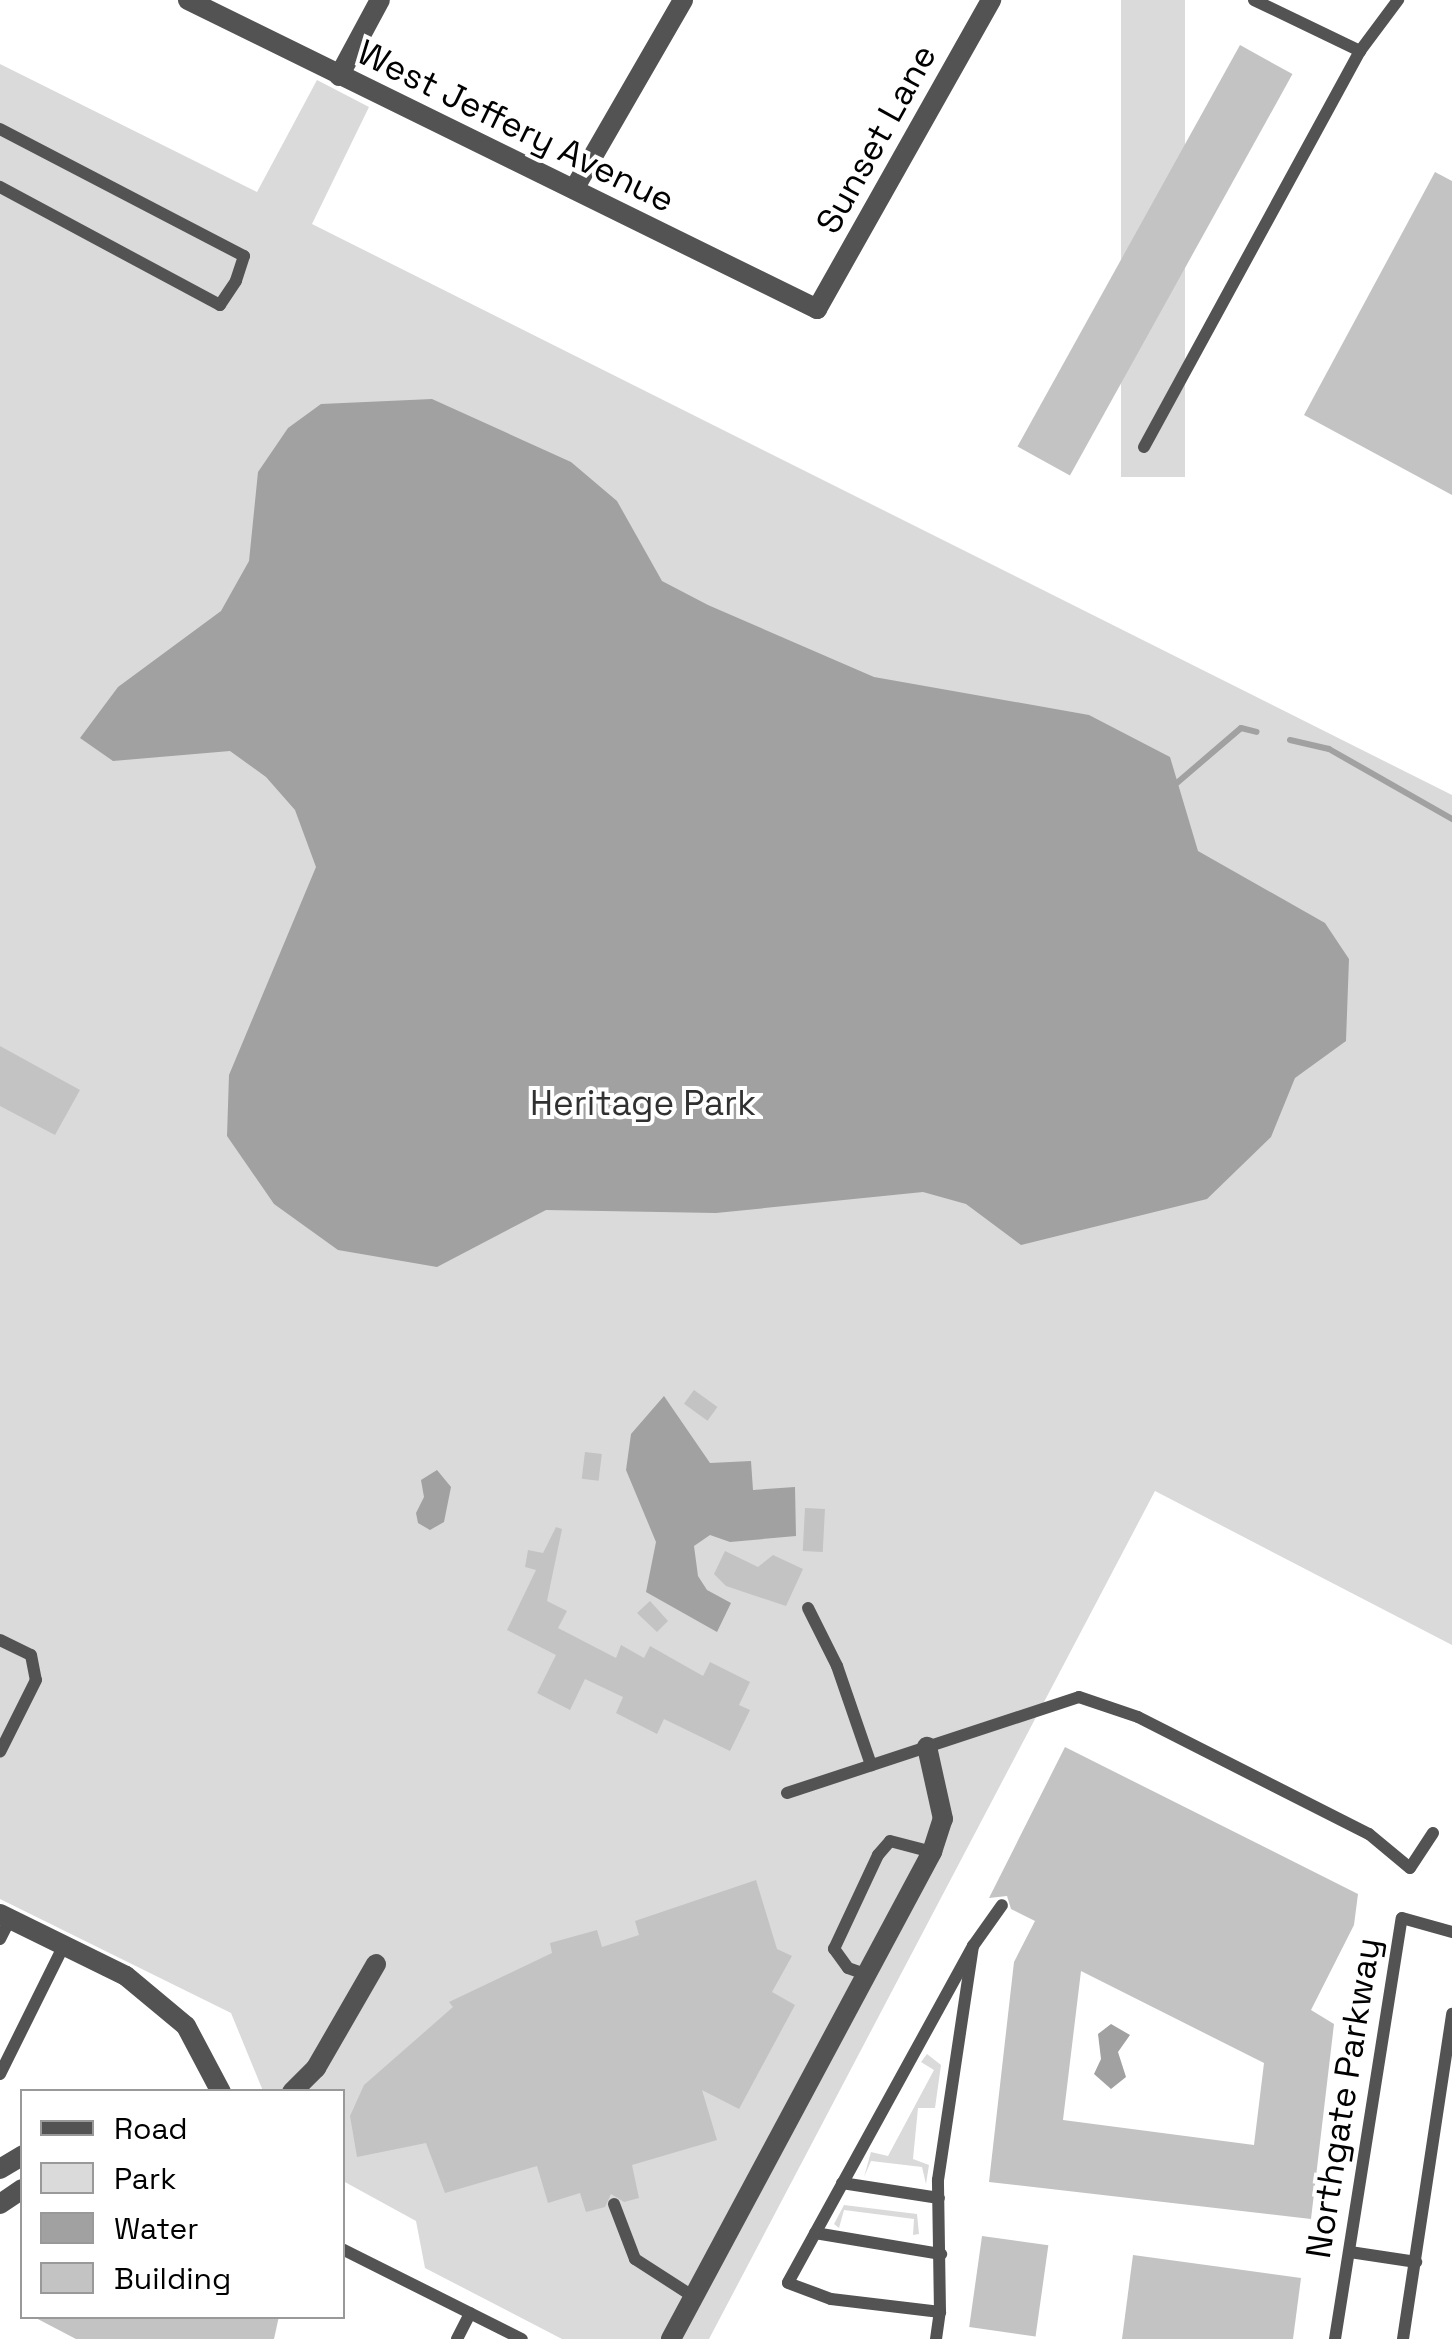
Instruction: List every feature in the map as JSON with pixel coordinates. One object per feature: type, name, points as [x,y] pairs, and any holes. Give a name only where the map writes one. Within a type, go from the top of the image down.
[{"type":"street","name":"West Jeffery Avenue","points":[[188,0],[817,309]]},
{"type":"street","points":[[339,76],[380,0]]},
{"type":"street","points":[[574,190],[683,0]]},
{"type":"street","name":"Sunset Lane","points":[[817,309],[991,0]]},
{"type":"street","points":[[671,2339],[932,1852],[943,1820],[927,1747]]},
{"type":"street","points":[[5,1916],[126,1976],[186,2026],[219,2089]]},
{"type":"street","points":[[295,2089],[316,2068],[376,1964]]},
{"type":"lane","points":[[1254,0],[1360,50]]},
{"type":"lane","points":[[1144,447],[1360,50],[1398,0]]},
{"type":"lane","points":[[0,129],[244,256],[220,305],[0,187]]},
{"type":"lane","points":[[808,1608],[837,1666],[870,1765]]},
{"type":"lane","points":[[0,1640],[31,1656],[36,1680],[0,1752]]},
{"type":"lane","points":[[786,1793],[1079,1697],[1138,1717],[1369,1834],[1410,1868],[1433,1833]]},
{"type":"lane","points":[[868,1975],[848,1968],[834,1949],[878,1855],[890,1841],[918,1843],[932,1852]]},
{"type":"lane","points":[[940,2312],[831,2299],[788,2284],[973,1946],[1002,1905]]},
{"type":"lane","points":[[0,1939],[5,1916]]},
{"type":"lane","name":"Northgate Parkway","points":[[1335,2339],[1402,1918],[1452,1932]]},
{"type":"lane","points":[[0,2074],[64,1945]]},
{"type":"lane","points":[[936,2339],[940,2312],[939,2198],[973,1946]]},
{"type":"lane","points":[[1404,2339],[1443,2106],[1452,2014]]},
{"type":"lane","points":[[842,2183],[939,2198]]},
{"type":"lane","points":[[614,2204],[635,2258],[694,2297]]},
{"type":"lane","points":[[815,2233],[941,2254]]},
{"type":"lane","points":[[345,2250],[522,2339]]},
{"type":"lane","points":[[1350,2252],[1416,2262]]},
{"type":"lane","points":[[456,2339],[470,2312]]},
{"type":"green space","points":[[1121,0],[1185,0],[1185,477],[1121,477]]},
{"type":"green space","name":"Heritage Park","points":[[0,64],[257,192],[317,80],[369,107],[312,224],[1452,795],[1452,1645],[1155,1491],[709,2339],[562,2339],[425,2268],[416,2221],[345,2182],[345,2089],[262,2089],[231,2013],[0,1899]]},
{"type":"green space","points":[[927,2054],[941,2065],[935,2108],[918,2108],[913,2159],[929,2165],[926,2184],[922,2167],[871,2161],[864,2177],[871,2152],[888,2156],[934,2070],[921,2062]]},
{"type":"green space","points":[[844,2205],[917,2214],[919,2234],[913,2235],[914,2219],[844,2210],[839,2228],[834,2224]]},
{"type":"water","points":[[432,399],[571,462],[617,501],[662,581],[708,605],[874,677],[1089,715],[1170,757],[1198,851],[1325,923],[1349,959],[1346,1041],[1295,1078],[1271,1137],[1207,1199],[1021,1245],[966,1204],[923,1192],[716,1213],[546,1210],[437,1267],[338,1250],[274,1204],[227,1136],[229,1075],[316,867],[295,810],[266,777],[230,751],[113,761],[80,738],[118,687],[221,611],[249,561],[258,472],[288,428],[321,404]]},
{"type":"water","points":[[664,1396],[710,1463],[751,1461],[753,1490],[795,1487],[796,1536],[730,1542],[710,1535],[694,1546],[698,1576],[707,1590],[731,1603],[717,1632],[646,1592],[656,1542],[626,1470],[631,1434]]},
{"type":"water","points":[[437,1470],[451,1487],[444,1522],[430,1530],[418,1523],[416,1513],[424,1497],[421,1480]]},
{"type":"water","points":[[1111,2024],[1130,2035],[1118,2052],[1126,2077],[1111,2089],[1094,2074],[1101,2059],[1098,2034]]},
{"type":"building","points":[[1240,45],[1292,74],[1070,476],[1017,446]]},
{"type":"building","points":[[1435,172],[1452,181],[1452,495],[1304,415]]},
{"type":"building","points":[[0,1046],[80,1090],[55,1135],[0,1106]]},
{"type":"building","points":[[694,1390],[717,1407],[707,1421],[684,1404]]},
{"type":"building","points":[[585,1452],[602,1454],[599,1481],[582,1479]]},
{"type":"building","points":[[805,1508],[825,1509],[823,1552],[803,1551]]},
{"type":"building","points":[[556,1527],[562,1529],[547,1601],[567,1611],[558,1628],[616,1658],[621,1645],[644,1658],[650,1646],[703,1676],[710,1662],[750,1682],[739,1705],[750,1710],[730,1751],[664,1719],[657,1734],[616,1713],[623,1697],[585,1679],[570,1710],[537,1693],[556,1655],[507,1630],[536,1570],[525,1567],[528,1550],[543,1553]]},
{"type":"building","points":[[725,1551],[758,1567],[773,1555],[803,1569],[786,1606],[726,1586],[714,1574]]},
{"type":"building","points":[[650,1601],[668,1621],[657,1632],[637,1613]]},
{"type":"building","points":[[1065,1747],[1358,1894],[1354,1925],[1311,2010],[1334,2024],[1311,2219],[989,2182],[1014,1962],[1035,1921],[1011,1909],[1007,1896],[989,1898]],"holes":[[[1081,1971],[1264,2063],[1254,2145],[1063,2120]]]},
{"type":"building","points":[[756,1880],[777,1949],[792,1956],[772,1992],[795,2005],[739,2109],[702,2090],[717,2140],[632,2165],[639,2198],[624,2202],[611,2194],[605,2207],[586,2212],[580,2193],[548,2203],[537,2166],[445,2193],[426,2143],[357,2157],[350,2116],[364,2085],[453,2007],[449,2002],[552,1953],[550,1943],[597,1930],[602,1947],[639,1935],[635,1921]]},
{"type":"building","points":[[982,2236],[1048,2245],[1036,2336],[969,2327]]},
{"type":"building","points":[[1133,2255],[1301,2278],[1293,2339],[1122,2339]]},
{"type":"building","points":[[38,2319],[278,2319],[274,2339],[76,2339]]},
{"type":"waterway","points":[[1171,788],[1241,728],[1257,732]]},
{"type":"waterway","points":[[1290,740],[1329,749],[1452,819]]}]
